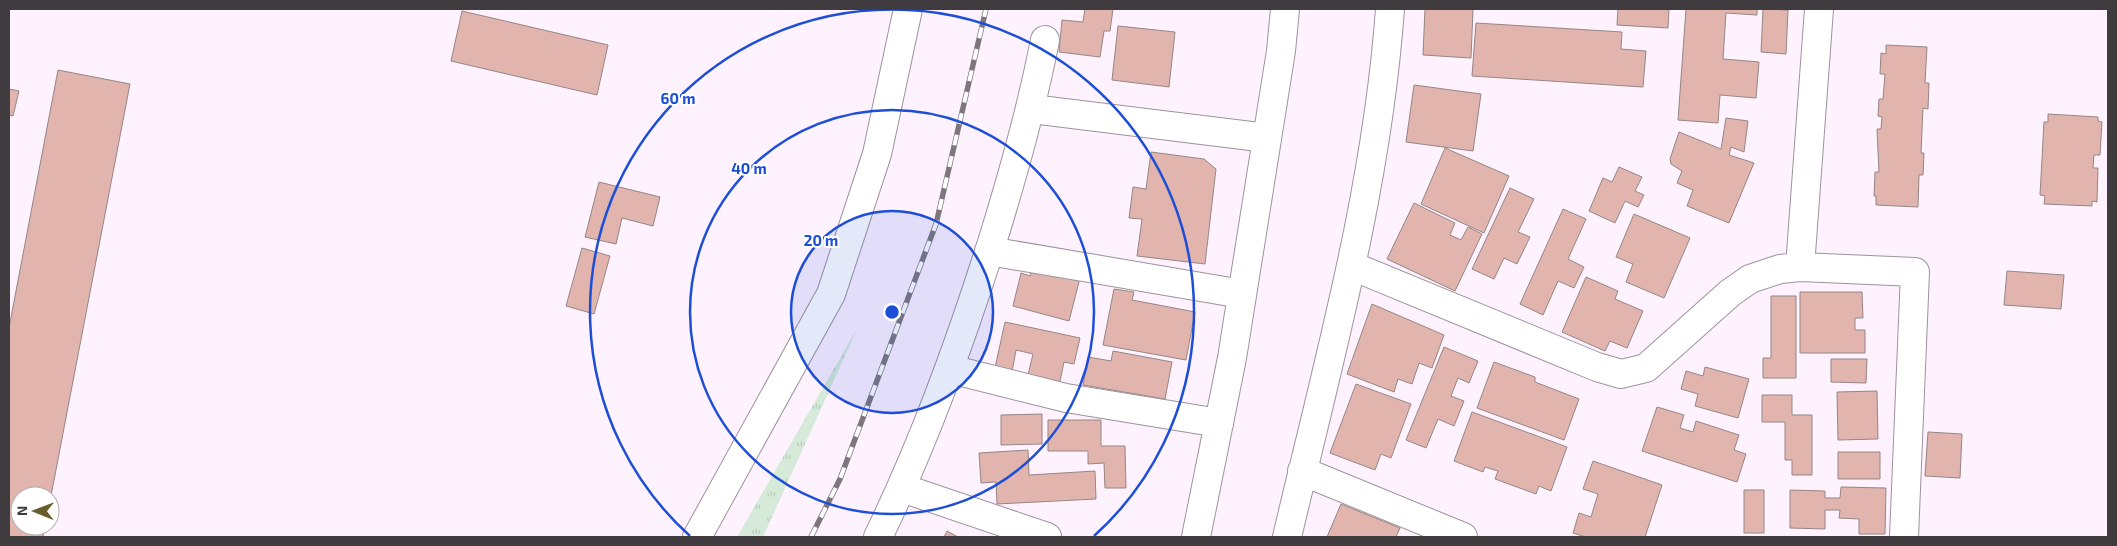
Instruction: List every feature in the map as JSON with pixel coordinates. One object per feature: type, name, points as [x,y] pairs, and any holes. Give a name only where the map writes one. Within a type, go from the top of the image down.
[{"type":"street","points":[[697,537],[830,294],[877,154],[908,9]]},
{"type":"street","points":[[1196,537],[1242,294],[1281,51],[1285,9]]},
{"type":"street","points":[[1286,537],[1352,266],[1368,186],[1390,9]]},
{"type":"street","points":[[1800,266],[1819,9]]},
{"type":"street","points":[[878,537],[902,488],[950,369],[989,252],[1032,109],[1045,40]]},
{"type":"street","points":[[1032,109],[1267,138]]},
{"type":"street","points":[[989,252],[1242,294]]},
{"type":"street","points":[[1352,266],[1597,367],[1621,374],[1646,368],[1730,293],[1750,279],[1780,269],[1800,266],[1915,272],[1904,537]]},
{"type":"street","points":[[950,369],[1066,398],[1219,423]]},
{"type":"street","points":[[1302,471],[1463,537]]},
{"type":"street","points":[[902,488],[1047,537]]},
{"type":"green space","points":[[858,327],[763,537],[737,537]]},
{"type":"building","points":[[1085,9],[1113,9],[1110,31],[1104,31],[1100,57],[1059,52],[1062,20],[1083,22]]},
{"type":"building","points":[[1425,9],[1473,9],[1471,58],[1423,55]]},
{"type":"building","points":[[1618,9],[1669,9],[1668,28],[1617,25]]},
{"type":"building","points":[[1686,9],[1757,9],[1757,15],[1726,13],[1723,59],[1759,62],[1756,98],[1720,95],[1718,123],[1678,120]]},
{"type":"building","points":[[1763,9],[1788,10],[1786,54],[1761,52]]},
{"type":"building","points":[[462,11],[608,45],[597,95],[451,61]]},
{"type":"building","points":[[1476,23],[1622,32],[1621,49],[1646,51],[1643,87],[1472,76]]},
{"type":"building","points":[[1118,26],[1175,32],[1169,87],[1112,80]]},
{"type":"building","points":[[1886,45],[1927,47],[1925,83],[1929,83],[1928,109],[1923,108],[1921,153],[1924,153],[1923,175],[1919,175],[1918,207],[1876,205],[1876,196],[1874,196],[1875,172],[1879,172],[1877,129],[1881,129],[1882,117],[1878,116],[1879,99],[1883,99],[1885,74],[1880,74],[1881,53],[1886,54]]},
{"type":"building","points":[[58,70],[130,84],[53,486],[10,486],[10,536],[43,537],[9,537],[9,328]]},
{"type":"building","points":[[1414,85],[1481,94],[1473,151],[1406,142]]},
{"type":"building","points":[[9,89],[19,91],[13,116],[9,115]]},
{"type":"building","points":[[2048,114],[2098,117],[2098,121],[2102,122],[2100,155],[2094,155],[2093,168],[2098,168],[2097,202],[2092,201],[2092,206],[2044,204],[2045,196],[2040,195],[2044,122],[2048,122]]},
{"type":"building","points":[[1726,118],[1748,121],[1744,152],[1731,147],[1729,155],[1754,163],[1729,223],[1687,206],[1693,190],[1677,183],[1682,171],[1671,164],[1670,159],[1679,132],[1721,149]]},
{"type":"building","points":[[1445,148],[1509,176],[1484,233],[1421,204]]},
{"type":"building","points":[[1151,152],[1204,159],[1216,169],[1205,264],[1137,256],[1142,219],[1129,218],[1133,187],[1146,189]]},
{"type":"building","points":[[1619,167],[1642,177],[1635,191],[1644,195],[1638,207],[1625,201],[1615,223],[1589,211],[1603,178],[1612,182]]},
{"type":"building","points":[[599,182],[660,197],[653,226],[622,218],[616,244],[585,237]]},
{"type":"building","points":[[1510,188],[1534,199],[1518,232],[1530,237],[1517,264],[1504,258],[1494,279],[1472,269]]},
{"type":"building","points":[[1414,203],[1455,223],[1450,235],[1461,240],[1468,227],[1482,234],[1455,291],[1387,259]]},
{"type":"building","points":[[1563,209],[1586,219],[1568,259],[1584,267],[1574,288],[1558,281],[1543,315],[1520,304]]},
{"type":"building","points":[[1634,214],[1690,238],[1664,298],[1626,282],[1633,264],[1616,257]]},
{"type":"building","points":[[582,248],[610,256],[594,314],[566,306]]},
{"type":"building","points":[[1033,266],[1080,278],[1069,321],[1013,306],[1021,273],[1030,276]]},
{"type":"building","points":[[2007,271],[2064,275],[2061,309],[2004,305]]},
{"type":"building","points":[[1586,277],[1618,291],[1615,299],[1643,311],[1627,348],[1610,341],[1605,351],[1562,332]]},
{"type":"building","points":[[1114,289],[1134,292],[1132,300],[1195,312],[1186,360],[1103,345]]},
{"type":"building","points":[[1800,292],[1862,292],[1863,318],[1855,318],[1855,330],[1865,330],[1865,353],[1800,353]]},
{"type":"building","points":[[1771,296],[1796,296],[1796,378],[1763,378],[1763,358],[1771,358]]},
{"type":"building","points":[[1372,304],[1444,335],[1432,368],[1419,363],[1412,384],[1398,379],[1394,392],[1347,374]]},
{"type":"building","points":[[1005,322],[1080,338],[1074,364],[1064,362],[1059,386],[1027,379],[1033,354],[1016,350],[1012,372],[995,368]]},
{"type":"building","points":[[1444,347],[1478,361],[1469,383],[1458,378],[1451,396],[1464,401],[1454,426],[1438,419],[1426,448],[1406,440]]},
{"type":"building","points":[[1113,351],[1172,362],[1165,399],[1083,385],[1088,357],[1111,361]]},
{"type":"building","points":[[1831,359],[1867,359],[1866,383],[1831,382]]},
{"type":"building","points":[[1494,362],[1535,377],[1535,382],[1579,399],[1564,440],[1477,408]]},
{"type":"building","points":[[1705,367],[1749,379],[1738,418],[1695,406],[1698,394],[1681,389],[1686,371],[1703,376]]},
{"type":"building","points":[[1356,384],[1411,404],[1391,458],[1381,454],[1375,470],[1330,453]]},
{"type":"building","points":[[1877,391],[1878,439],[1838,440],[1837,392]]},
{"type":"building","points":[[1762,395],[1792,395],[1792,415],[1812,415],[1812,475],[1792,475],[1792,460],[1785,460],[1785,422],[1762,422]]},
{"type":"building","points":[[1657,407],[1684,415],[1680,428],[1693,432],[1696,421],[1739,435],[1734,450],[1746,454],[1737,482],[1642,451]]},
{"type":"building","points":[[1472,412],[1567,447],[1551,491],[1539,486],[1536,494],[1495,479],[1498,471],[1485,467],[1483,472],[1454,461]]},
{"type":"building","points":[[1042,414],[1042,444],[1001,445],[1001,415]]},
{"type":"building","points":[[1048,420],[1101,420],[1101,446],[1125,446],[1126,488],[1105,488],[1104,463],[1088,464],[1088,451],[1048,451]]},
{"type":"building","points":[[1928,432],[1962,434],[1960,478],[1925,476]]},
{"type":"building","points":[[1028,450],[1029,475],[1095,471],[1096,499],[997,504],[996,482],[981,483],[979,453]]},
{"type":"building","points":[[1838,452],[1880,452],[1880,479],[1838,479]]},
{"type":"building","points":[[1593,461],[1662,485],[1645,537],[1586,537],[1573,533],[1579,513],[1591,517],[1598,494],[1583,489]]},
{"type":"building","points":[[1841,487],[1886,488],[1885,534],[1859,534],[1859,519],[1839,518],[1840,510],[1825,510],[1825,529],[1790,528],[1790,490],[1825,491],[1825,498],[1840,498]]},
{"type":"building","points":[[1744,490],[1764,490],[1764,533],[1744,533]]},
{"type":"building","points":[[1341,504],[1400,528],[1396,537],[1327,537]]},
{"type":"building","points":[[947,531],[958,537],[944,537]]},
{"type":"railway","points":[[811,537],[840,479],[936,224],[986,9]]}]
